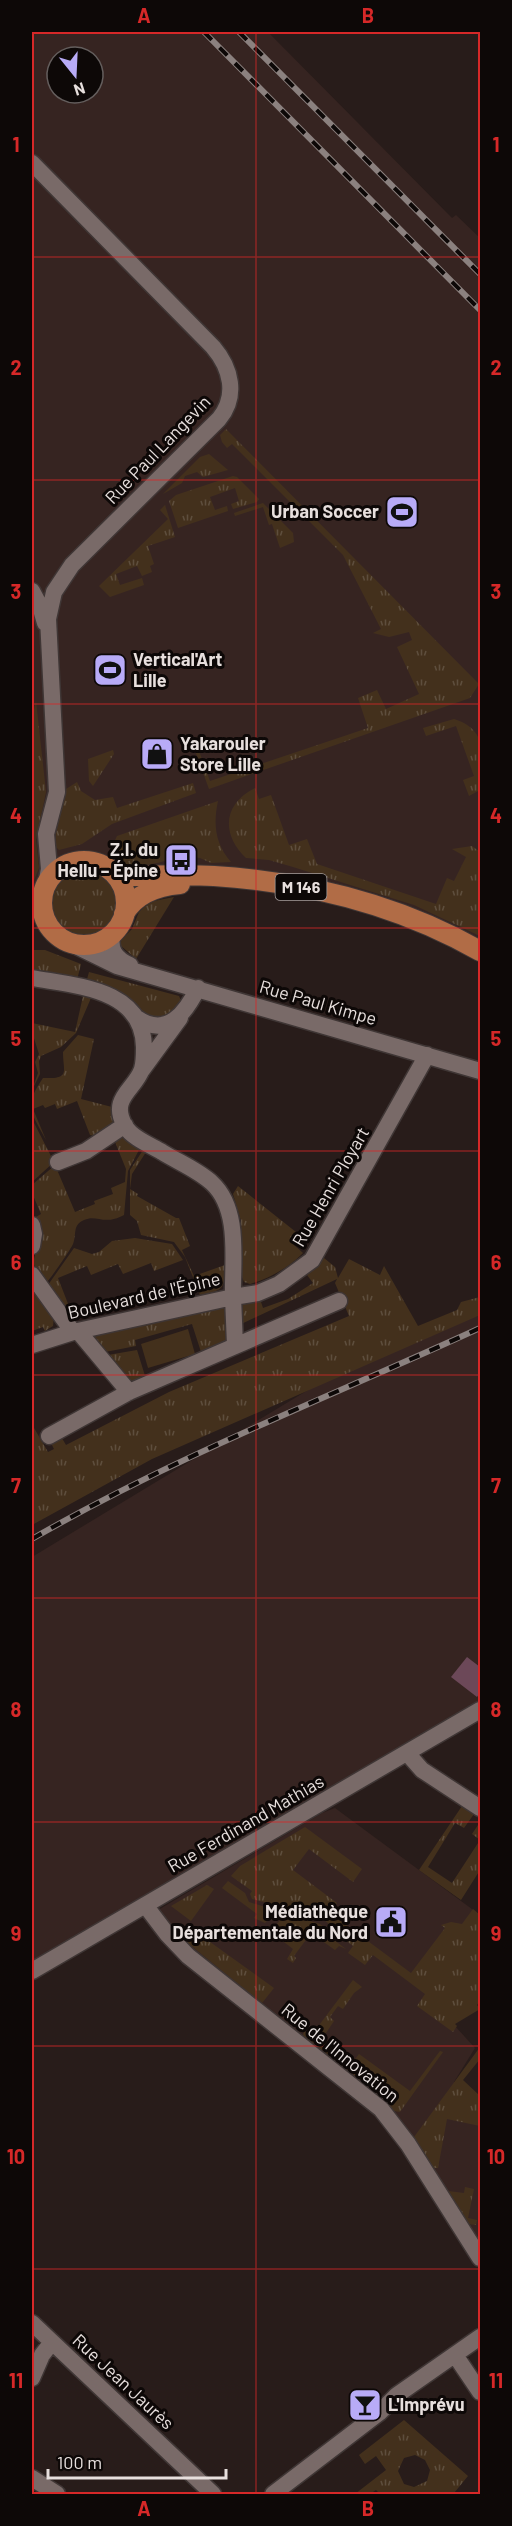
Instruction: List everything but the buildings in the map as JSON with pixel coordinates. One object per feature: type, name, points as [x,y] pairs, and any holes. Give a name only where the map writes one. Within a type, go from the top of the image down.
[{"type":"main road","points":[[32,931],[63,938],[93,944],[112,933],[124,914],[124,891],[112,872],[95,863],[76,862],[58,870],[40,896],[43,913],[63,938]]},
{"type":"main road","name":"M 146","points":[[112,872],[123,876],[231,878],[317,890],[389,910],[480,951]]},
{"type":"main road","name":"M 146","points":[[124,914],[132,903],[146,893],[166,886],[221,884],[269,889],[324,899],[371,911],[429,933],[480,960]]},
{"type":"street","name":"Rue Paul Langevin","points":[[32,163],[213,347],[228,368],[231,387],[228,405],[219,419],[64,575],[50,606],[48,638],[57,792],[46,834],[49,870],[40,896]]},
{"type":"street","name":"Rue Paul Langevin","points":[[32,591],[40,606],[48,638]]},
{"type":"street","name":"Rue Paul Kimpe","points":[[112,933],[111,945],[116,955],[124,963],[144,973]]},
{"type":"street","name":"Rue Paul Kimpe","points":[[63,938],[107,962],[480,1071]]},
{"type":"street","points":[[32,978],[110,995],[122,1002],[137,1018],[147,1024],[172,1022],[182,1015]]},
{"type":"street","points":[[58,1162],[86,1151],[124,1125],[121,1101],[182,1015],[198,988]]},
{"type":"street","points":[[137,1018],[144,1041],[142,1071]]},
{"type":"street","name":"Rue Henri Ployart","points":[[233,1297],[258,1293],[279,1284],[312,1260],[427,1055]]},
{"type":"street","name":"Boulevard de l'Épine","points":[[32,1345],[76,1332],[233,1297],[231,1222],[222,1196],[209,1180],[133,1134],[124,1125]]},
{"type":"street","points":[[32,1224],[34,1234],[32,1246]]},
{"type":"street","points":[[32,1275],[76,1332],[129,1392]]},
{"type":"street","points":[[233,1297],[235,1345]]},
{"type":"street","points":[[49,1436],[129,1392],[339,1301]]},
{"type":"street","name":"Rue Ferdinand Mathias","points":[[32,1971],[480,1710]]},
{"type":"street","points":[[407,1753],[422,1770],[480,1808]]},
{"type":"street","name":"Rue de l'Innovation","points":[[145,1905],[188,1956],[381,2109],[408,2144],[480,2258]]},
{"type":"street","name":"Rue Jean Jaurès","points":[[32,2323],[213,2494]]},
{"type":"street","points":[[273,2494],[379,2413],[407,2388],[480,2337]]},
{"type":"street","points":[[32,2378],[42,2355],[52,2342]]},
{"type":"street","points":[[455,2355],[480,2392]]},
{"type":"street","points":[[32,2478],[57,2494]]},
{"type":"shaded area","points":[[32,32],[268,32],[452,218],[456,215],[480,238],[480,959],[383,915],[278,886],[170,880],[87,890],[32,901]]},
{"type":"shaded area","points":[[480,1303],[480,1703],[32,1966],[32,1557],[361,1358]]},
{"type":"shaded area","points":[[467,1657],[480,1667],[480,1693],[477,1697],[451,1677]]},
{"type":"shaded area","points":[[335,1808],[480,1915],[480,1922],[426,1994],[475,2048],[454,2082],[480,2107],[480,2246],[413,2142],[193,1953],[158,1910],[322,1813]]},
{"type":"green space","points":[[226,429],[479,684],[470,698],[209,789],[193,745],[196,743],[210,781],[368,728],[358,698],[377,690],[386,709],[419,694],[397,647],[412,640],[409,632],[389,637],[373,633],[381,629],[343,555],[232,444],[227,448],[220,435]]},
{"type":"green space","points":[[209,454],[228,470],[203,477],[197,472],[185,476],[182,483],[163,494],[200,457]]},
{"type":"green space","points":[[233,476],[237,477],[259,499],[257,502],[233,509],[231,504],[239,501],[235,488],[210,497],[215,510],[227,506],[228,511],[178,528],[169,501],[176,495]]},
{"type":"green space","points":[[263,503],[293,533],[294,542],[280,548],[272,524],[269,525],[263,507],[235,516],[234,513]]},
{"type":"green space","points":[[165,505],[175,537],[148,546],[154,564],[150,566],[152,572],[142,576],[137,566],[116,574],[120,585],[142,578],[144,585],[110,597],[99,586],[168,519],[160,510]]},
{"type":"green space","points":[[36,701],[46,792],[36,840],[39,868],[32,885],[32,718]]},
{"type":"green space","points":[[454,719],[466,724],[474,731],[481,747],[480,790],[469,796],[463,780],[474,776],[456,726],[426,736],[423,728]]},
{"type":"green space","points":[[113,750],[114,754],[93,786],[89,781],[88,759]]},
{"type":"green space","points":[[77,782],[81,791],[95,800],[113,797],[117,808],[193,783],[196,793],[112,824],[82,844],[59,850],[55,846],[55,839],[66,789]]},
{"type":"green space","points":[[255,788],[259,799],[271,795],[289,845],[307,839],[317,864],[436,904],[447,878],[454,881],[466,857],[452,849],[472,846],[480,852],[480,936],[414,905],[269,860],[246,858],[232,839],[229,820],[231,811],[237,802]]},
{"type":"green space","points":[[218,801],[217,833],[222,848],[231,862],[211,863],[200,858],[179,855],[161,862],[131,865],[115,857],[111,849],[117,836]]},
{"type":"green space","points":[[90,868],[103,874],[112,883],[116,889],[118,903],[116,917],[108,928],[97,936],[76,938],[58,928],[50,917],[48,896],[58,878],[69,870]]},
{"type":"green space","points":[[174,897],[136,959],[120,945],[121,940],[132,929],[139,912],[149,902]]},
{"type":"green space","points":[[32,950],[45,950],[81,964],[77,980],[32,970]]},
{"type":"green space","points":[[89,972],[179,996],[182,1003],[169,1015],[150,1017],[86,983]]},
{"type":"green space","points":[[83,996],[91,998],[76,1033],[61,1047],[41,1056],[40,1074],[32,1090],[38,1073],[35,1062],[39,1054],[32,1032],[32,1023],[75,1032]]},
{"type":"green space","points":[[78,1035],[94,1039],[81,1099],[112,1107],[114,1123],[94,1136],[90,1135],[77,1101],[57,1109],[55,1104],[45,1108],[43,1105],[33,1109],[46,1140],[33,1116],[31,1103],[33,1096],[43,1078],[62,1075],[63,1052]]},
{"type":"green space","points":[[32,1119],[54,1162],[32,1182]]},
{"type":"green space","points":[[119,1135],[140,1148],[128,1171],[124,1215],[111,1220],[93,1218],[80,1222],[76,1227],[71,1247],[47,1282],[33,1264],[40,1236],[36,1217],[41,1214],[32,1193],[32,1185],[55,1165],[75,1212],[95,1204],[94,1201],[113,1194],[111,1188],[125,1182],[126,1169],[113,1137]]},
{"type":"green space","points":[[143,1150],[146,1152],[132,1174],[130,1189],[130,1170]]},
{"type":"green space","points":[[238,1186],[301,1236],[294,1245],[303,1253],[278,1272],[250,1284],[244,1282],[242,1277],[241,1221],[233,1194]]},
{"type":"green space","points":[[130,1189],[138,1194],[137,1196],[179,1218],[190,1246],[182,1250],[194,1276],[225,1265],[222,1287],[214,1292],[200,1295],[185,1257],[174,1242],[141,1235],[137,1221],[130,1215]]},
{"type":"green space","points":[[135,1238],[172,1244],[183,1260],[154,1271],[151,1263],[123,1274],[118,1264],[91,1275],[87,1266],[58,1278],[72,1314],[48,1285],[74,1248],[92,1254],[99,1252],[112,1241]]},
{"type":"green space","points":[[324,1258],[335,1267],[338,1278],[349,1259],[380,1275],[384,1266],[418,1326],[457,1310],[461,1302],[480,1297],[480,1315],[152,1459],[32,1525],[32,1430],[34,1428],[48,1452],[54,1449],[51,1443],[60,1435],[66,1445],[169,1392],[349,1316],[335,1283],[337,1279],[237,1326],[239,1303],[260,1299],[263,1308],[288,1299],[313,1283],[307,1275]]},
{"type":"green space","points":[[32,1286],[54,1316],[53,1326],[45,1331],[43,1327],[32,1331]]},
{"type":"green space","points":[[225,1306],[228,1341],[202,1355],[192,1324],[135,1340],[136,1346],[100,1353],[93,1338],[94,1336]]},
{"type":"green space","points":[[188,1329],[195,1354],[148,1368],[141,1344]]},
{"type":"green space","points":[[137,1350],[146,1379],[133,1386],[102,1356]]},
{"type":"green space","points":[[462,1806],[474,1814],[464,1828],[455,1823],[428,1867],[452,1883],[480,1840],[480,1870],[461,1900],[419,1870]]},
{"type":"green space","points":[[480,1822],[480,1840],[472,1834]]},
{"type":"green space","points":[[305,1827],[362,1869],[353,1882],[309,1849],[293,1870],[337,1903],[330,1913],[411,1973],[445,1928],[441,1925],[451,1922],[462,1924],[473,1909],[480,1915],[480,2001],[477,2005],[480,2009],[455,2024],[457,2026],[453,2032],[417,2006],[425,1994],[373,1955],[365,1965],[348,1953],[353,1946],[321,1918],[252,1899],[250,1894],[252,1891],[231,1876],[240,1866]]},
{"type":"green space","points":[[228,1881],[245,1893],[249,1902],[320,1924],[324,1927],[322,1931],[346,1949],[339,1946],[335,1950],[311,1933],[294,1956],[296,1958],[293,1963],[287,1959],[293,1949],[271,1932],[280,1920],[273,1914],[265,1923],[254,1918],[257,1914],[222,1888]]},
{"type":"green space","points":[[207,1885],[214,1889],[191,1921],[171,1906]]},
{"type":"green space","points":[[192,1929],[274,1988],[262,2003],[184,1940]]},
{"type":"green space","points":[[353,1980],[362,1987],[354,1993],[343,2009],[338,2006],[330,2017],[334,2021],[322,2039],[353,2062],[359,2054],[410,2091],[440,2051],[443,2052],[400,2112],[394,2111],[381,2096],[303,2035],[304,2031],[311,2036]]},
{"type":"green space","points":[[480,2047],[480,2059],[463,2080],[480,2096],[480,2126],[447,2119],[438,2168],[432,2168],[414,2137]]},
{"type":"green space","points":[[465,2187],[474,2189],[468,2218],[477,2220],[476,2225],[468,2224],[448,2191],[464,2193]]},
{"type":"green space","points":[[404,2420],[468,2476],[454,2493],[456,2494],[380,2494],[376,2490],[370,2494],[355,2494],[386,2470],[376,2456],[365,2464],[359,2455]],"holes":[[[415,2455],[425,2460],[430,2470],[427,2481],[414,2487],[404,2484],[398,2471],[404,2458]]]},
{"type":"railway","points":[[204,32],[480,310]]},
{"type":"railway","points":[[239,32],[480,274]]},
{"type":"railway","points":[[32,1539],[86,1509],[197,1454],[480,1328]]},
{"type":"place","name":"Urban Soccer","points":[[402,512]]},
{"type":"place","name":"Vertical'Art Lille","points":[[110,670]]},
{"type":"place","name":"Yakarouler Store Lille","points":[[157,754]]},
{"type":"place","name":"Z.I. du Hellu – Épine","points":[[181,860]]},
{"type":"place","name":"Médiathèque Départementale du Nord","points":[[391,1922]]},
{"type":"place","name":"L'Imprévu","points":[[365,2405]]}]
